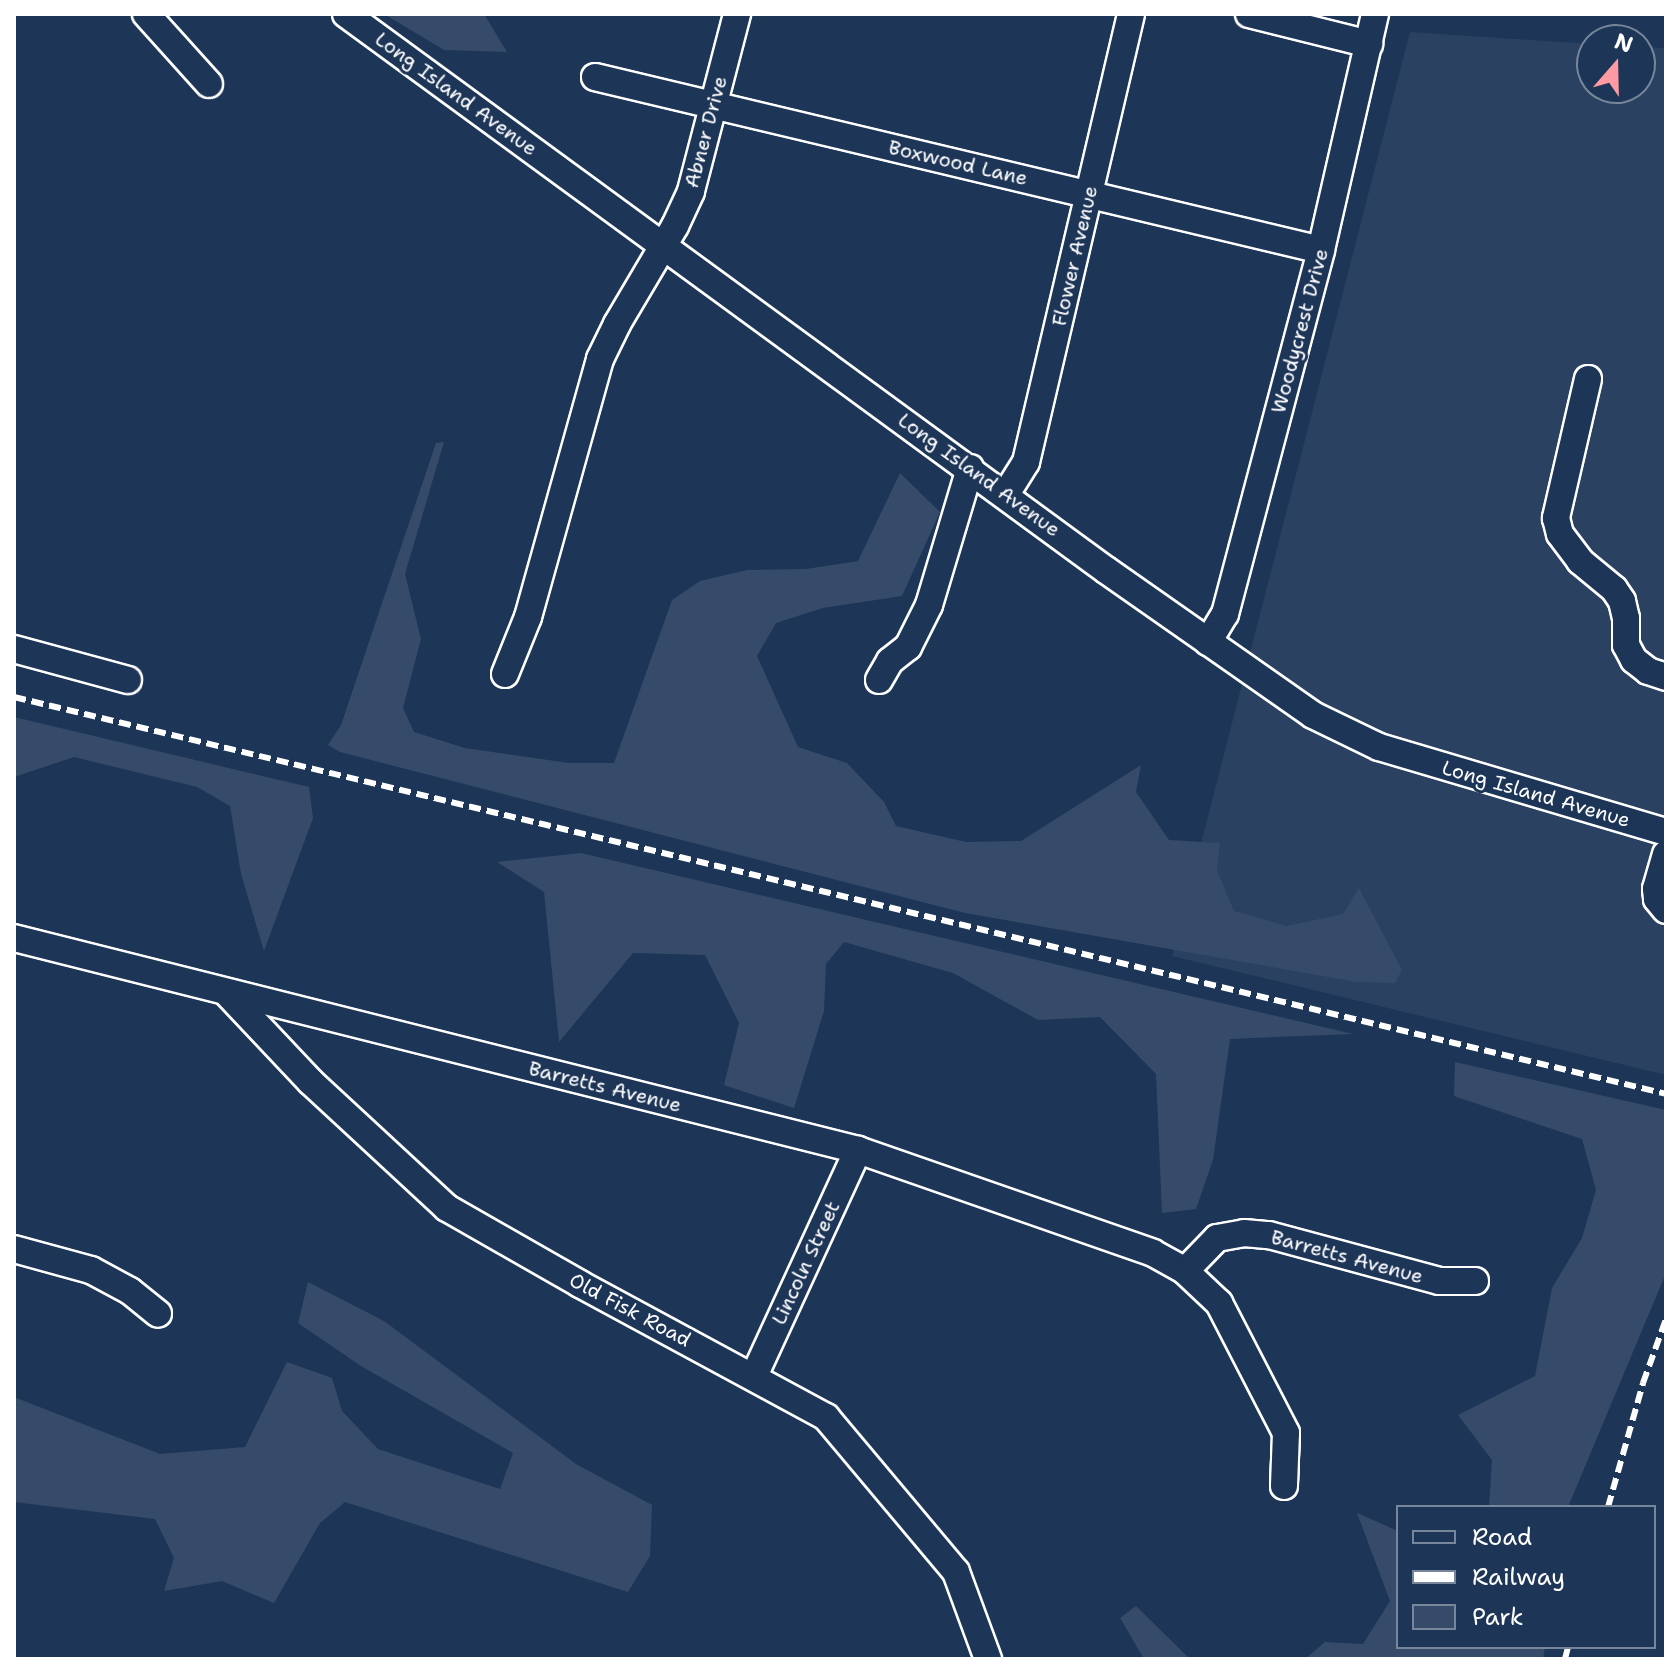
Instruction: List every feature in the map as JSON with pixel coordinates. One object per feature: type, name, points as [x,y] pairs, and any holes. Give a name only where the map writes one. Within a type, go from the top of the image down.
[{"type":"street","points":[[146,14],[209,84]]},
{"type":"street","name":"Long Island Avenue","points":[[346,14],[1285,697],[1358,738],[1666,832]]},
{"type":"street","name":"Abner Drive","points":[[505,674],[528,617],[600,359],[665,245],[691,191],[737,14]]},
{"type":"street","name":"Flower Avenue","points":[[1006,494],[1026,462],[1131,14]]},
{"type":"street","points":[[1249,14],[1369,44]]},
{"type":"street","name":"Woodycrest Drive","points":[[1208,642],[1225,614],[1321,250],[1375,14]]},
{"type":"street","name":"Boxwood Lane","points":[[595,77],[1321,250]]},
{"type":"street","points":[[1588,379],[1556,518],[1560,534],[1580,561],[1614,589],[1622,601],[1626,618],[1626,645],[1634,660],[1648,671],[1666,677]]},
{"type":"street","points":[[879,680],[890,661],[908,647],[929,605],[970,468]]},
{"type":"street","points":[[14,649],[128,680]]},
{"type":"street","points":[[1666,854],[1656,889],[1657,899],[1666,910]]},
{"type":"street","name":"Barretts Avenue","points":[[14,938],[858,1150],[1153,1253],[1185,1271],[1219,1303],[1286,1433],[1284,1486]]},
{"type":"street","name":"Old Fisk Road","points":[[227,993],[311,1082],[447,1208],[826,1417],[956,1572],[988,1659]]},
{"type":"street","name":"Lincoln Street","points":[[754,1376],[858,1150]]},
{"type":"street","name":"Barretts Avenue","points":[[1185,1271],[1217,1238],[1244,1233],[1269,1235],[1439,1281],[1475,1281]]},
{"type":"street","points":[[14,1249],[91,1270],[130,1291],[158,1314]]},
{"type":"shaded area","points":[[1410,32],[1576,43],[1576,104],[1656,104],[1656,48],[1666,48],[1666,1075],[1172,956]]},
{"type":"green space","points":[[384,14],[484,14],[507,52],[444,50]]},
{"type":"green space","points":[[444,442],[405,574],[421,639],[403,708],[414,732],[465,748],[569,763],[614,763],[672,600],[700,581],[747,570],[806,569],[858,561],[900,473],[940,512],[902,596],[823,608],[776,623],[757,656],[798,747],[847,763],[884,802],[896,826],[966,842],[1021,841],[1141,765],[1136,792],[1169,840],[1220,843],[1217,871],[1234,911],[1287,926],[1343,914],[1359,888],[1402,970],[1395,983],[1357,982],[965,913],[340,752],[328,745],[341,725],[436,443]]},
{"type":"green space","points":[[14,717],[309,787],[313,818],[264,951],[241,874],[230,806],[197,787],[74,757],[14,777]]},
{"type":"green space","points":[[581,853],[1353,1034],[1230,1039],[1213,1160],[1196,1209],[1162,1213],[1156,1074],[1100,1017],[1038,1020],[953,973],[844,942],[826,964],[824,1011],[794,1108],[724,1085],[739,1023],[705,955],[633,953],[559,1042],[544,892],[497,862]]},
{"type":"green space","points":[[1455,1062],[1666,1110],[1666,1273],[1569,1505],[1489,1505],[1492,1460],[1458,1415],[1535,1376],[1552,1288],[1582,1238],[1596,1190],[1582,1139],[1454,1096]]},
{"type":"green space","points":[[308,1282],[384,1321],[576,1464],[652,1505],[650,1556],[628,1592],[345,1502],[320,1523],[274,1603],[222,1581],[164,1591],[174,1558],[155,1519],[14,1502],[14,1397],[160,1454],[245,1447],[287,1362],[332,1378],[342,1411],[378,1449],[500,1489],[513,1453],[361,1366],[298,1323]]},
{"type":"green space","points":[[1357,1513],[1396,1530],[1396,1649],[1545,1649],[1543,1659],[1305,1659],[1325,1642],[1363,1644],[1390,1601]]},
{"type":"green space","points":[[1136,1606],[1190,1659],[1144,1659],[1120,1618]]},
{"type":"railway","points":[[14,697],[1666,1094]]},
{"type":"railway","points":[[1609,1505],[1643,1383],[1666,1319]]},
{"type":"railway","points":[[1565,1659],[1568,1649]]}]
